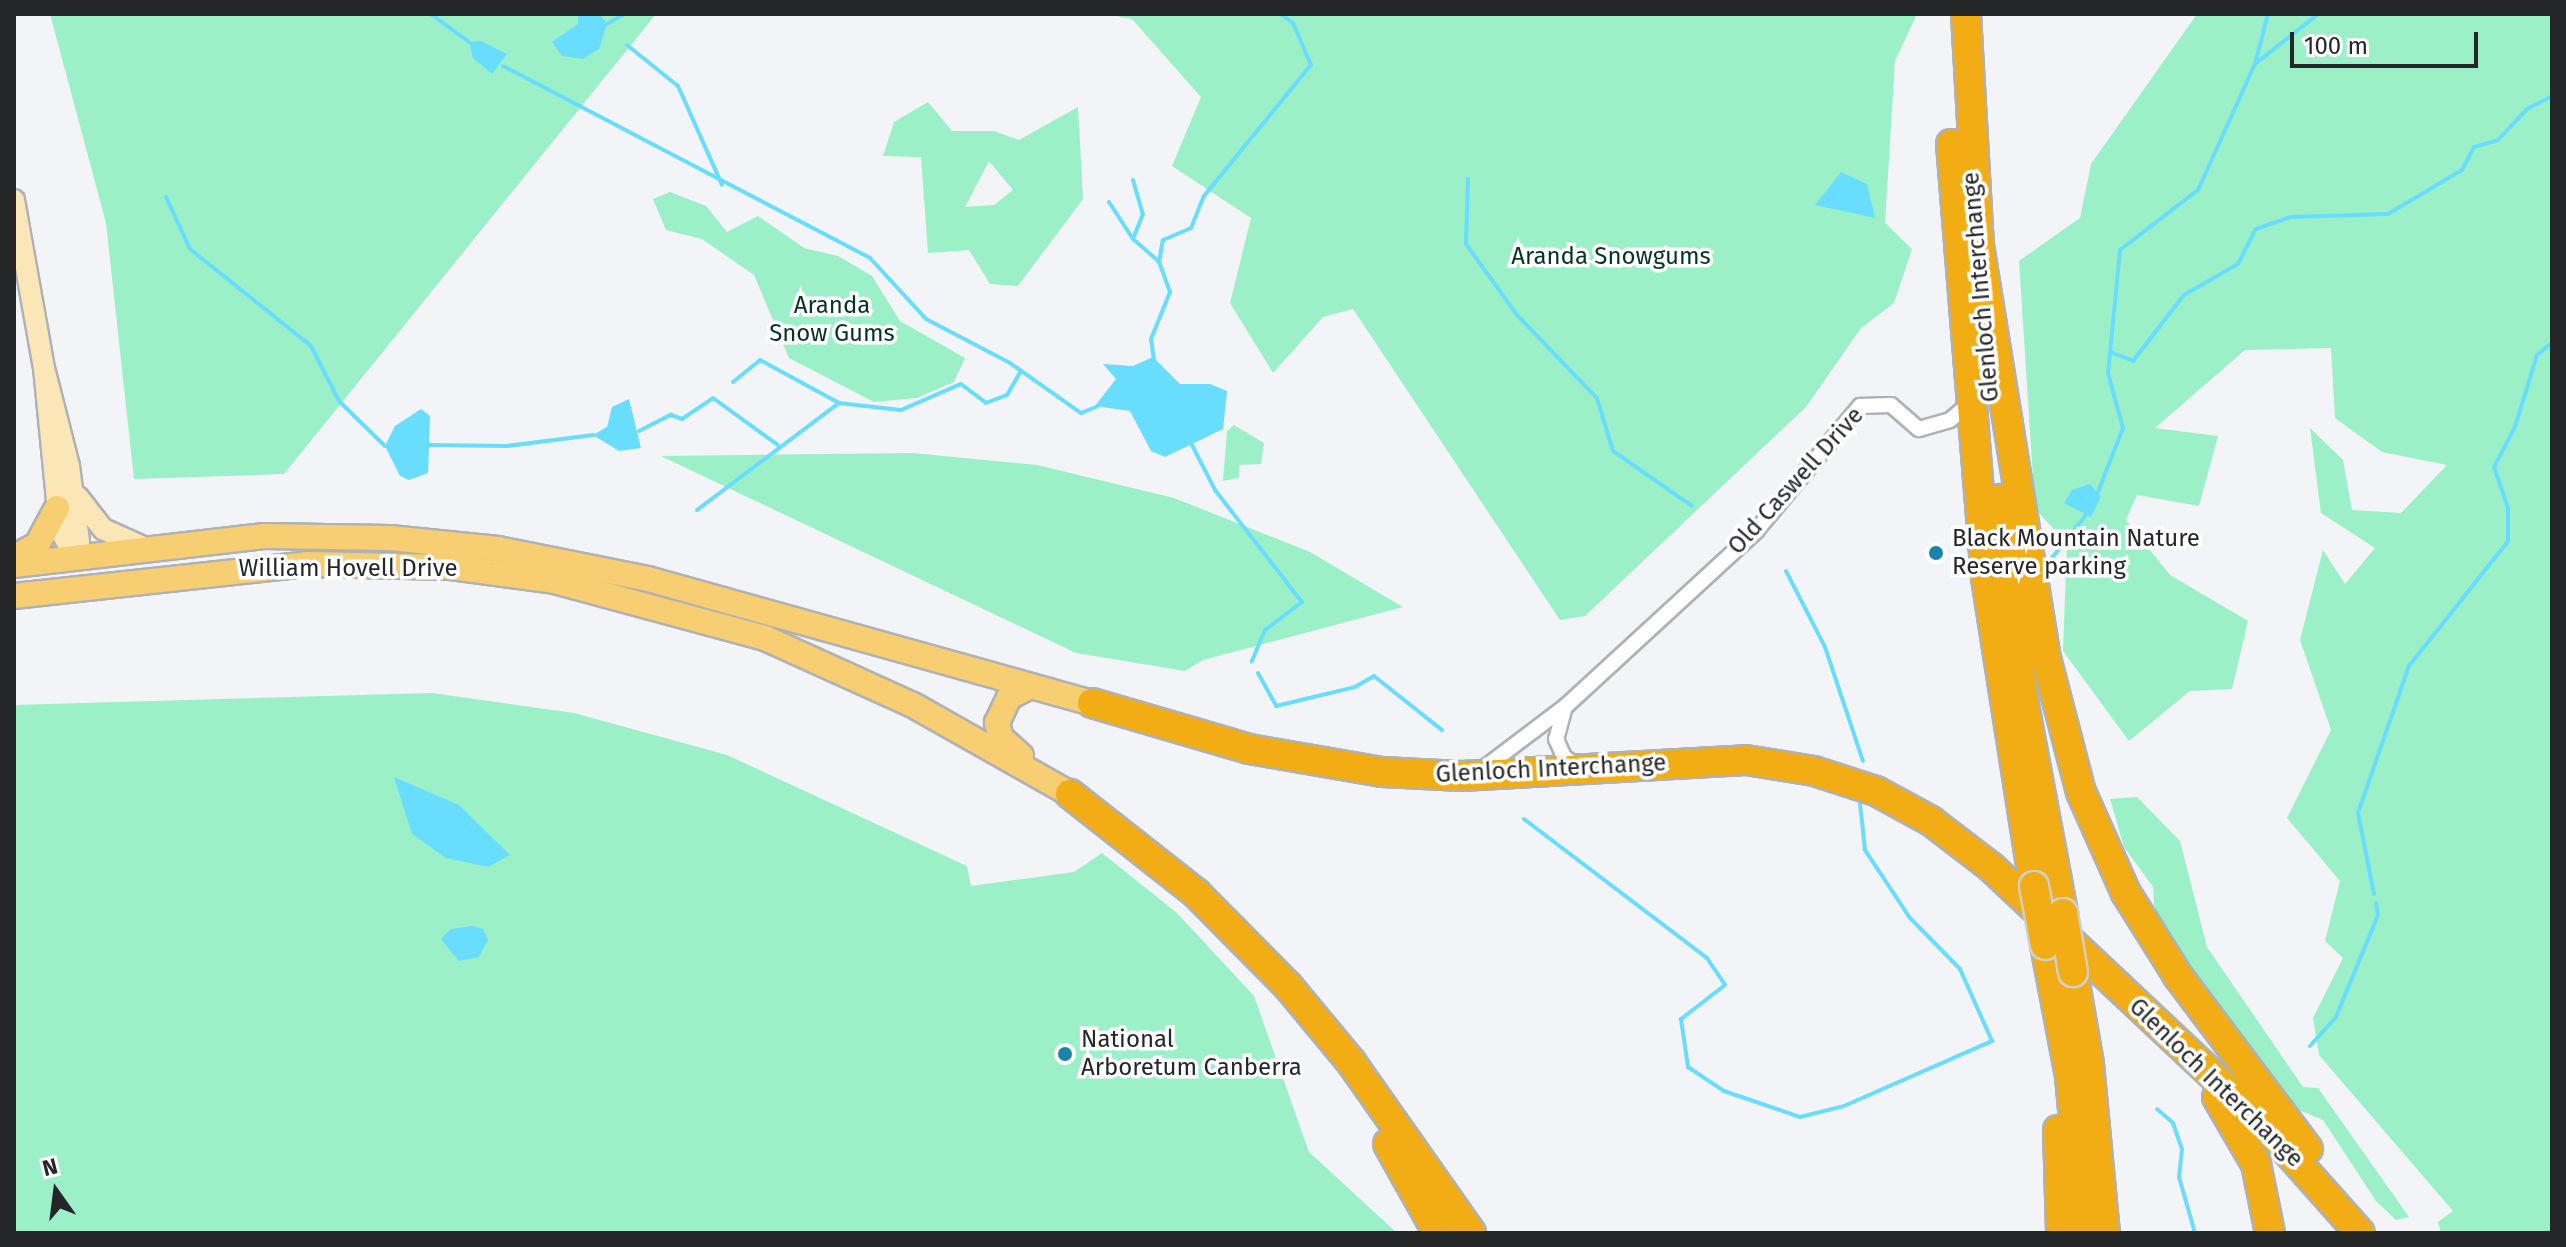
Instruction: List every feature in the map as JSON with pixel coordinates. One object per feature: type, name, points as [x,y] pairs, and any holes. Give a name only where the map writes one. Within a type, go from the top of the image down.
[{"type":"highway","name":"Glenloch Interchange","points":[[1947,14],[1970,403],[1991,622],[2034,886],[2070,1076],[2084,1233]]},
{"type":"highway","name":"Glenloch Interchange","points":[[1966,14],[1979,245],[2014,640],[2091,1077],[2105,1233]]},
{"type":"highway","points":[[1979,245],[2043,646],[2081,792],[2126,893],[2178,976],[2371,1233]]},
{"type":"highway","name":"Glenloch Interchange","points":[[1092,703],[1191,732],[1339,767],[1462,776],[1746,760],[1814,771],[1876,791],[1967,846],[2254,1114],[2360,1233]]},
{"type":"highway","points":[[1070,794],[1196,893],[1332,1036],[1471,1233]]},
{"type":"highway","points":[[1196,893],[1356,1093],[1438,1233]]},
{"type":"highway","points":[[2045,945],[2043,983],[2061,1233]]},
{"type":"highway","points":[[2143,1011],[2238,1127],[2261,1181],[2270,1233]]},
{"type":"main road","points":[[14,200],[44,368],[69,466],[79,541],[75,557],[76,576],[63,589]]},
{"type":"main road","points":[[44,368],[62,540],[75,557],[95,567],[277,553],[351,564]]},
{"type":"main road","points":[[69,466],[89,515],[118,540],[141,546]]},
{"type":"main road","points":[[14,557],[37,545],[57,508]]},
{"type":"main road","name":"William Hovell Drive","points":[[14,565],[141,546],[344,536],[540,555],[648,579],[1029,687]]},
{"type":"main road","name":"William Hovell Drive","points":[[14,596],[204,571],[351,564],[451,567],[543,579],[665,606],[765,638],[913,705],[1070,794]]},
{"type":"main road","points":[[1029,687],[1006,701],[998,731],[1070,794]]},
{"type":"main road","name":"Glenloch Interchange","points":[[1029,687],[1092,703]]},
{"type":"street","name":"Old Caswell Drive","points":[[1462,776],[1505,756],[1566,706],[1771,517],[1860,406],[1891,405],[1919,429],[1950,420],[1970,403]]},
{"type":"street","points":[[1566,706],[1556,725],[1557,744],[1567,761],[1590,768]]},
{"type":"green space","points":[[50,14],[656,14],[284,474],[134,479],[106,223]]},
{"type":"green space","name":"Aranda Snowgums","points":[[1105,14],[1917,14],[1895,61],[1885,223],[1912,249],[1894,303],[1861,328],[1806,407],[1585,616],[1560,620],[1353,309],[1323,317],[1273,373],[1230,303],[1251,218],[1172,166],[1201,97],[1132,19]]},
{"type":"green space","points":[[2197,14],[2552,14],[2552,1233],[2441,1233],[2438,1222],[2453,1211],[2319,1055],[2313,1018],[2343,958],[2325,941],[2340,881],[2287,818],[2331,730],[2300,640],[2323,550],[2345,584],[2375,548],[2321,513],[2310,428],[2343,460],[2352,510],[2401,513],[2447,465],[2382,452],[2335,418],[2331,348],[2245,350],[2155,428],[2218,436],[2199,506],[2137,495],[2126,520],[2170,575],[2248,621],[2232,689],[2190,691],[2129,741],[2063,651],[2067,543],[2035,509],[2019,261],[2080,218],[2091,164]]},
{"type":"green space","points":[[928,102],[952,131],[994,131],[1019,140],[1078,107],[1083,199],[1018,286],[990,284],[969,250],[928,253],[921,157],[883,156],[894,122]],"holes":[[[989,161],[1013,190],[994,205],[965,207]]]},
{"type":"green space","name":"Aranda Snow Gums","points":[[670,192],[706,206],[727,232],[758,216],[804,248],[838,256],[872,276],[900,321],[965,358],[954,382],[917,398],[874,402],[789,358],[754,275],[702,239],[666,230],[653,199]]},
{"type":"green space","points":[[1234,425],[1264,443],[1261,464],[1239,465],[1239,478],[1223,481],[1227,431]]},
{"type":"green space","points":[[913,453],[1037,465],[1174,498],[1310,552],[1403,607],[1203,660],[1185,671],[1076,653],[661,456]]},
{"type":"green space","points":[[432,693],[574,713],[727,755],[967,866],[971,886],[1074,872],[1102,853],[1177,913],[1254,996],[1309,1152],[1397,1233],[14,1233],[14,705]]},
{"type":"green space","points":[[2137,797],[2180,841],[2207,947],[2303,1087],[2318,1088],[2409,1217],[2396,1220],[2376,1201],[2323,1120],[2287,1105],[2155,919],[2153,887],[2124,847],[2110,799]]},
{"type":"water","points":[[578,14],[599,14],[607,24],[599,49],[583,59],[562,56],[552,42],[578,24]]},
{"type":"water","points":[[481,41],[507,54],[492,74],[473,58],[469,42]]},
{"type":"water","points":[[1841,172],[1867,184],[1875,218],[1815,205]]},
{"type":"water","points":[[1153,357],[1180,384],[1210,384],[1227,391],[1223,429],[1165,457],[1151,451],[1130,411],[1095,406],[1116,379],[1103,364],[1133,366]]},
{"type":"water","points":[[629,399],[641,448],[619,451],[593,435],[607,427],[612,407]]},
{"type":"water","points":[[421,409],[430,416],[428,473],[409,480],[400,476],[385,446],[395,426]]},
{"type":"water","points":[[2090,484],[2101,496],[2091,517],[2064,503],[2072,490]]},
{"type":"water","points":[[394,777],[459,805],[510,855],[488,867],[446,858],[412,834]]},
{"type":"water","points":[[472,926],[483,929],[488,940],[479,957],[459,961],[441,939],[451,929]]},
{"type":"waterway","points":[[431,14],[469,42]]},
{"type":"waterway","points":[[607,24],[624,14]]},
{"type":"waterway","points":[[1154,360],[1151,339],[1170,292],[1159,262],[1163,240],[1191,228],[1204,196],[1311,65],[1293,23],[1281,14]]},
{"type":"waterway","points":[[2098,492],[2123,428],[2108,373],[2120,250],[2198,190],[2255,64],[2268,14]]},
{"type":"waterway","points":[[2255,64],[2318,14]]},
{"type":"waterway","points":[[627,45],[678,86],[722,185]]},
{"type":"waterway","points":[[503,66],[870,258],[926,319],[1010,363],[1081,413],[1098,406]]},
{"type":"waterway","points":[[2110,352],[2133,361],[2184,295],[2238,264],[2256,229],[2291,217],[2388,214],[2462,170],[2474,147],[2498,140],[2527,109],[2552,96]]},
{"type":"waterway","points":[[1468,179],[1466,244],[1517,315],[1597,398],[1613,451],[1692,506]]},
{"type":"waterway","points":[[1133,180],[1143,214],[1133,239]]},
{"type":"waterway","points":[[166,197],[190,249],[311,346],[339,401],[385,446]]},
{"type":"waterway","points":[[1109,202],[1133,239],[1158,261]]},
{"type":"waterway","points":[[2374,894],[2358,813],[2409,666],[2508,541],[2508,508],[2494,467],[2515,427],[2537,355],[2552,343]]},
{"type":"waterway","points":[[733,382],[760,360],[839,403]]},
{"type":"waterway","points":[[697,510],[839,403],[901,410],[961,384],[986,403],[1007,395],[1021,371]]},
{"type":"waterway","points":[[639,431],[671,415],[682,419],[713,398],[778,445]]},
{"type":"waterway","points":[[429,445],[507,446],[593,435]]},
{"type":"waterway","points":[[1192,445],[1215,490],[1302,602],[1265,630],[1252,661]]},
{"type":"waterway","points":[[2051,559],[2089,511]]},
{"type":"waterway","points":[[1786,571],[1825,647],[1863,761]]},
{"type":"waterway","points":[[1258,673],[1276,706],[1355,687],[1374,676],[1442,730]]},
{"type":"waterway","points":[[1524,819],[1707,958],[1725,985],[1681,1019],[1688,1067],[1724,1091],[1800,1117],[1844,1106],[1992,1041],[1960,969],[1910,918],[1865,850],[1860,803]]},
{"type":"waterway","points":[[2310,1046],[2336,1017],[2378,915],[2376,903]]},
{"type":"waterway","points":[[2157,1109],[2173,1123],[2182,1149],[2179,1177],[2195,1233]]},
{"type":"place","name":"Black Mountain Nature Reserve parking","points":[[1936,553]]},
{"type":"place","name":"National Arboretum Canberra","points":[[1065,1054]]}]
